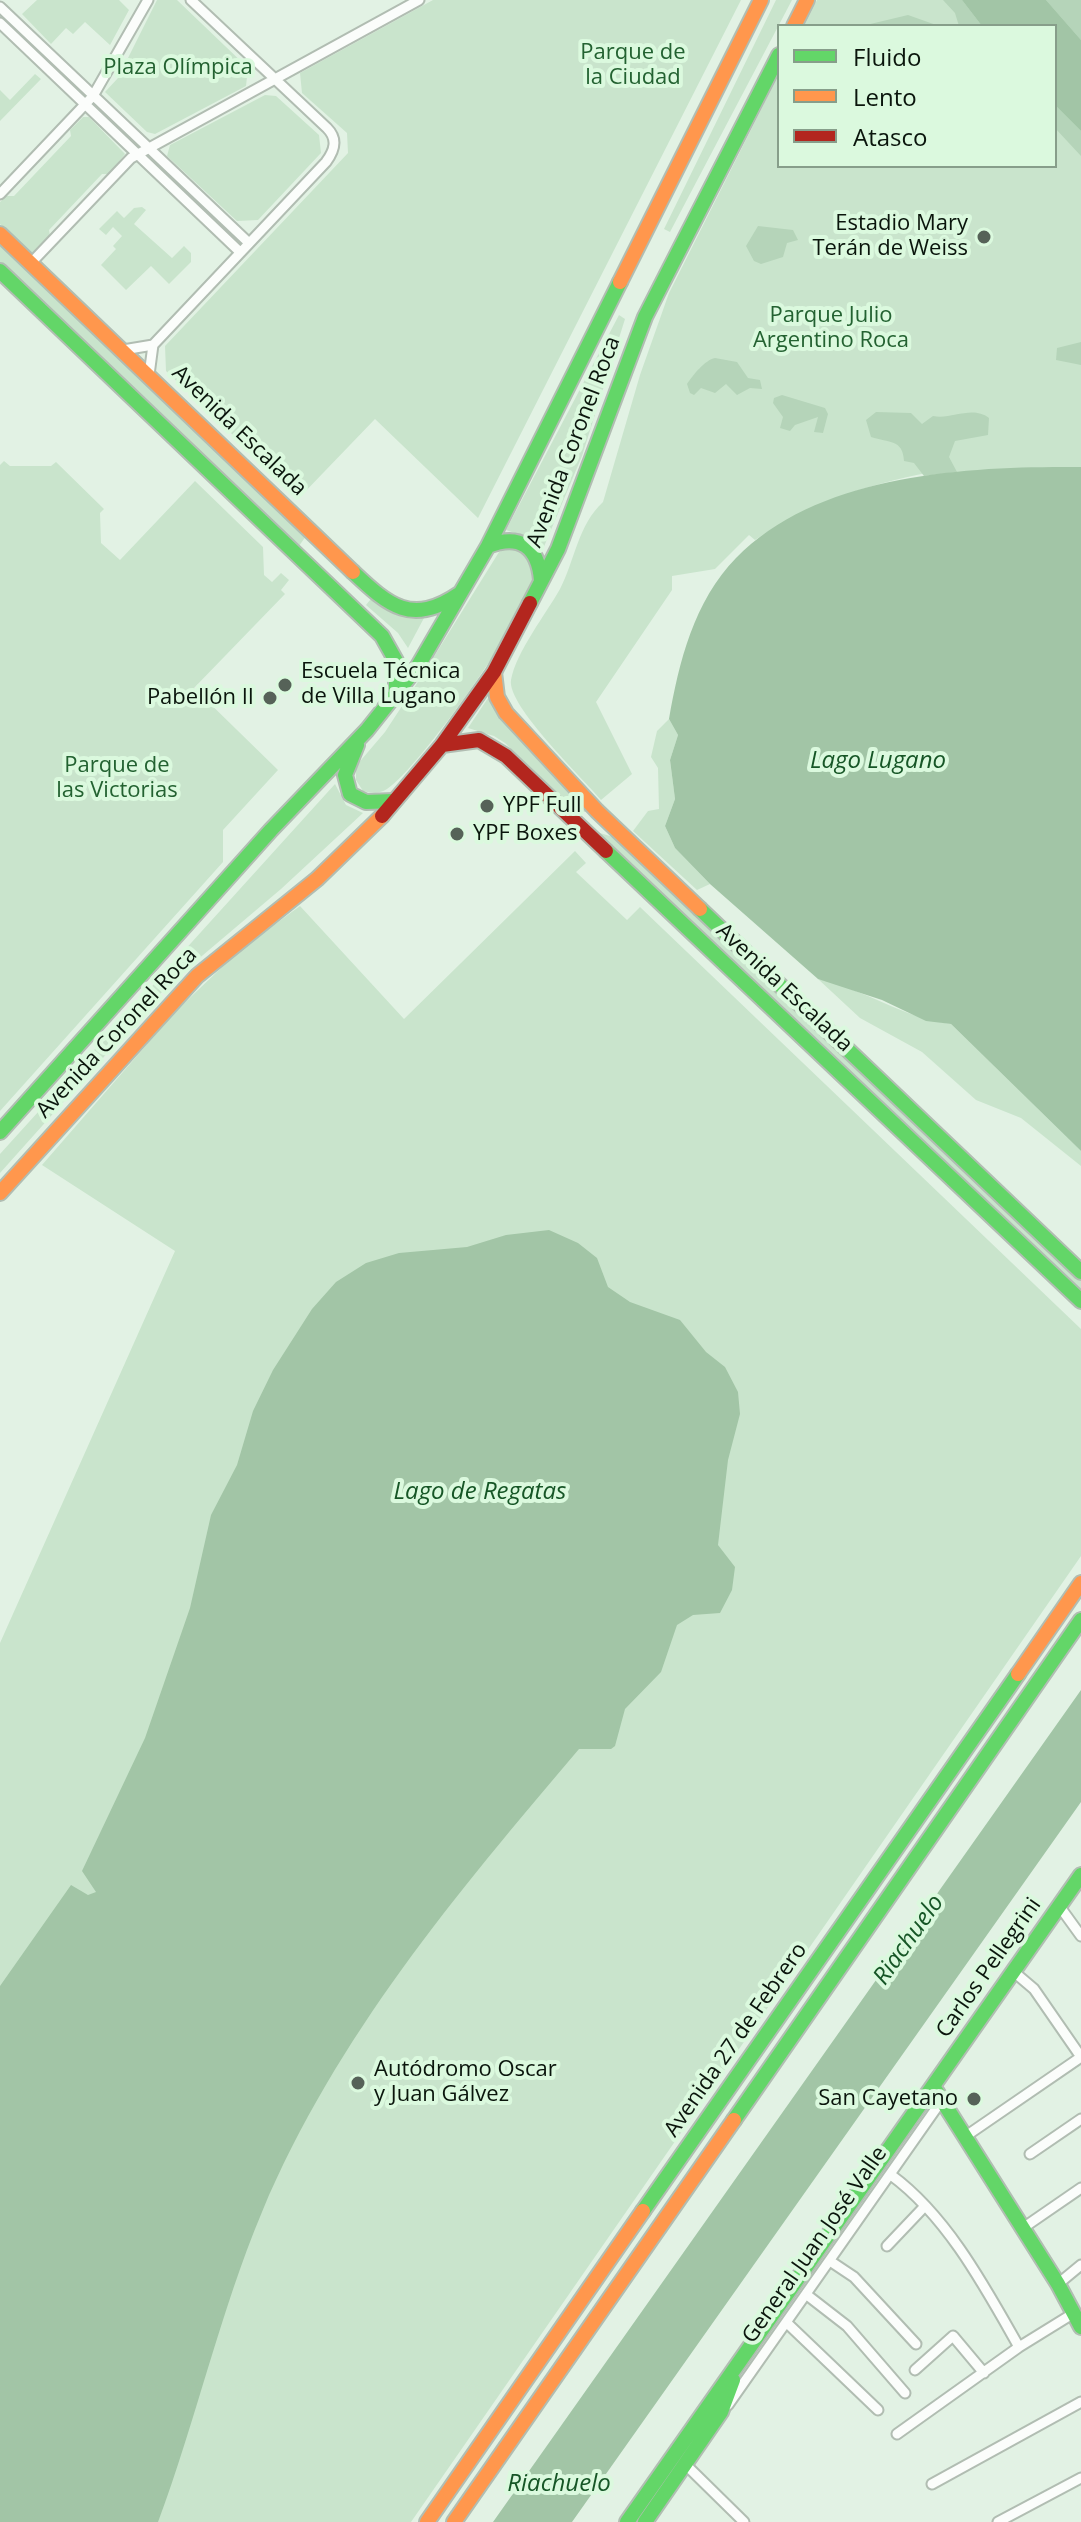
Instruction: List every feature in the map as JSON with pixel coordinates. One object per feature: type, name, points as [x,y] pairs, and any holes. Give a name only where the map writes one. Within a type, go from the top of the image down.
[{"type":"main road","name":"Avenida Coronel Roca","points":[[0,1132],[271,830],[367,730],[396,694],[463,591],[488,546],[761,0]]},
{"type":"main road","points":[[795,24],[807,0]]},
{"type":"main road","name":"Avenida Coronel Roca","points":[[0,1193],[197,976],[339,860],[442,745],[494,672],[541,584],[572,517],[643,322],[777,59]]},
{"type":"main road","name":"Avenida Escalada","points":[[0,234],[369,587],[395,606],[417,612],[432,612],[463,591]]},
{"type":"main road","points":[[0,271],[388,644],[396,661],[396,694]]},
{"type":"main road","points":[[488,546],[512,538],[528,543],[539,559],[541,584]]},
{"type":"main road","points":[[301,558],[311,550],[319,551],[351,580],[369,587],[364,600],[356,601],[326,574],[314,570]]},
{"type":"main road","name":"Avenida Escalada","points":[[494,672],[497,697],[506,713],[597,811],[1081,1272]]},
{"type":"main road","points":[[367,730],[347,766],[346,788],[358,800],[376,803],[394,801]]},
{"type":"main road","name":"Avenida Escalada","points":[[442,745],[479,740],[494,747],[1081,1301]]},
{"type":"main road","points":[[581,826],[597,811]]},
{"type":"main road","name":"Avenida 27 de Febrero","points":[[427,2522],[1081,1583]]},
{"type":"main road","name":"Avenida 27 de Febrero","points":[[454,2522],[1081,1620]]},
{"type":"main road","name":"Carlos Pellegrini","points":[[933,2086],[1081,1875]]},
{"type":"main road","points":[[933,2086],[1058,2284],[1081,2327]]},
{"type":"main road","name":"General Juan José Valle","points":[[627,2522],[933,2086]]},
{"type":"main road","name":"General Juan José Valle","points":[[645,2522],[721,2412],[738,2364]]},
{"type":"street","points":[[0,194],[93,96],[148,0]]},
{"type":"street","points":[[149,375],[153,345],[326,162],[335,144],[334,134],[191,0]]},
{"type":"street","points":[[31,263],[137,154],[419,0]]},
{"type":"street","points":[[0,7],[249,243]]},
{"type":"street","points":[[0,23],[240,252]]},
{"type":"street","points":[[123,350],[153,345]]},
{"type":"street","points":[[1060,1907],[1081,1936]]},
{"type":"street","points":[[966,2136],[1081,2057],[1036,1992],[1014,1972]]},
{"type":"street","name":"General Juan José Valle","points":[[721,2412],[807,2295],[942,2100]]},
{"type":"street","points":[[1030,2154],[1081,2119]]},
{"type":"street","points":[[891,2175],[925,2206],[983,2285],[1019,2347]]},
{"type":"street","points":[[1023,2228],[1081,2188]]},
{"type":"street","points":[[887,2246],[925,2206]]},
{"type":"street","points":[[830,2261],[854,2277],[916,2344]]},
{"type":"street","points":[[1058,2284],[1081,2265]]},
{"type":"street","points":[[807,2295],[847,2326],[905,2393]]},
{"type":"street","points":[[897,2434],[1019,2347],[1074,2313]]},
{"type":"street","points":[[787,2323],[878,2410]]},
{"type":"street","points":[[915,2370],[953,2336],[984,2373]]},
{"type":"street","points":[[932,2484],[1081,2402]]},
{"type":"street","points":[[685,2464],[744,2522]]},
{"type":"street","points":[[998,2522],[1081,2478]]},
{"type":"green space","points":[[37,0],[119,0],[129,10],[110,45],[85,22],[73,34],[66,28],[51,44],[22,14]]},
{"type":"green space","name":"Plaza Olímpica","points":[[157,0],[177,0],[248,68],[246,86],[155,134],[147,132],[105,92],[118,78]]},
{"type":"green space","name":"Parque de la Ciudad","points":[[433,0],[741,0],[478,518],[375,419],[299,498],[166,371],[165,346],[348,153],[347,133],[302,93],[300,73]]},
{"type":"green space","points":[[776,0],[792,0],[670,232],[664,229]]},
{"type":"green space","name":"Parque Julio Argentino Roca","points":[[817,0],[1081,0],[1081,467],[944,473],[943,470],[869,487],[799,514],[755,540],[749,535],[715,569],[672,576],[672,590],[596,702],[632,774],[601,800],[533,724],[513,692],[511,680],[525,645],[560,589],[582,532],[603,502],[640,375],[669,293],[777,78],[777,168],[1057,168],[1057,24],[805,24]]},
{"type":"green space","points":[[35,74],[41,79],[0,121],[0,90],[10,100]]},
{"type":"green space","points":[[265,95],[276,96],[319,135],[321,153],[258,220],[237,221],[167,156],[170,145]]},
{"type":"green space","name":"Plaza Olímpica","points":[[83,117],[89,117],[125,154],[109,174],[102,174],[49,230],[50,236],[35,252],[28,253],[0,224],[0,202],[6,196],[14,196],[71,136],[70,130]]},
{"type":"green space","points":[[134,208],[146,210],[134,224],[172,258],[184,246],[191,253],[191,262],[169,284],[151,266],[126,290],[101,265],[116,249],[113,246],[122,236],[113,227],[106,235],[99,229],[117,211],[124,218]]},
{"type":"green space","points":[[0,244],[306,536],[299,546],[0,263]]},
{"type":"green space","points":[[619,315],[625,319],[582,456],[543,549],[530,538],[506,530]]},
{"type":"green space","name":"Parque de las Victorias","points":[[4,461],[10,466],[51,466],[56,462],[104,509],[100,513],[101,543],[120,560],[195,481],[263,547],[264,575],[272,582],[281,573],[289,580],[281,590],[285,594],[194,688],[278,770],[223,830],[223,862],[0,1111],[0,465]]},
{"type":"green space","points":[[515,545],[532,553],[535,577],[528,596],[494,655],[446,723],[402,776],[384,791],[363,791],[356,780],[356,766],[385,732],[499,552]]},
{"type":"green space","points":[[374,595],[396,614],[424,618],[408,648],[398,633],[366,605]]},
{"type":"green space","points":[[488,698],[586,812],[575,811],[505,743],[468,728]]},
{"type":"green space","points":[[669,719],[678,735],[670,760],[675,799],[665,826],[675,848],[710,884],[697,890],[633,831],[648,811],[659,809],[658,768],[651,757],[657,731]]},
{"type":"green space","points":[[335,784],[346,805],[363,813],[281,889],[170,983],[0,1173],[0,1154]]},
{"type":"green space","points":[[600,833],[613,837],[1081,1281],[1081,1291],[600,837]]},
{"type":"green space","name":"Autódromo Oscar y Juan Gálvez","points":[[575,851],[586,863],[576,872],[627,920],[640,907],[1081,1329],[1081,1556],[411,2522],[0,2522],[0,1643],[175,1251],[42,1165],[176,1011],[241,949],[300,906],[404,1019]]},
{"type":"green space","points":[[818,979],[852,989],[917,1016],[951,1024],[1081,1151],[1081,1166],[1021,1118],[976,1100],[922,1052],[860,1018]]},
{"type":"shaded area","points":[[943,0],[962,0],[980,24],[958,24],[955,13]]},
{"type":"shaded area","points":[[1046,0],[1081,0],[1081,40]]},
{"type":"shaded area","points":[[908,15],[933,24],[870,24]]},
{"type":"shaded area","points":[[1057,107],[1081,131],[1081,156],[1057,130]]},
{"type":"shaded area","points":[[758,226],[793,230],[798,240],[787,243],[783,257],[761,264],[754,261],[746,246]]},
{"type":"shaded area","points":[[1081,342],[1081,365],[1056,360],[1057,348]]},
{"type":"shaded area","points":[[715,358],[737,362],[748,378],[760,380],[762,389],[750,388],[737,395],[726,384],[715,393],[701,388],[694,395],[690,393],[687,384],[703,365]]},
{"type":"shaded area","points":[[782,395],[825,408],[828,414],[823,433],[814,432],[818,417],[795,425],[790,431],[780,428],[783,417],[773,403],[774,398]]},
{"type":"shaded area","points":[[876,412],[911,413],[922,424],[933,416],[982,414],[989,418],[988,435],[955,441],[949,457],[957,472],[924,476],[914,463],[904,461],[898,445],[871,437],[866,420]]},
{"type":"water","points":[[962,0],[1046,0],[1081,40],[1081,131],[1057,107],[1057,24],[980,24]]},
{"type":"water","name":"Lago Lugano","points":[[1081,467],[1081,1151],[951,1024],[926,1021],[882,1000],[818,979],[710,884],[675,848],[665,826],[675,799],[670,760],[678,735],[669,719],[678,676],[699,613],[721,575],[736,558],[770,530],[809,508],[852,492],[898,480],[945,473]]},
{"type":"water","name":"Lago de Regatas","points":[[549,1230],[578,1243],[597,1258],[608,1287],[630,1302],[680,1320],[706,1352],[725,1367],[738,1392],[740,1414],[728,1460],[718,1545],[735,1567],[732,1590],[720,1613],[693,1615],[677,1625],[661,1672],[625,1709],[615,1746],[611,1749],[579,1749],[488,1857],[402,1968],[326,2086],[292,2147],[247,2250],[158,2522],[0,2522],[0,1986],[71,1885],[88,1895],[96,1892],[82,1871],[145,1738],[190,1608],[211,1515],[237,1465],[253,1411],[273,1370],[312,1309],[336,1282],[366,1263],[399,1253],[467,1247],[506,1235]]},
{"type":"water","name":"Riachuelo","points":[[1081,1690],[1081,1802],[572,2522],[493,2522]]},
{"type":"traffic: fast","points":[[530,603],[558,549],[645,317],[777,59]]},
{"type":"traffic: fast","points":[[0,271],[382,636],[396,661],[396,694]]},
{"type":"traffic: fast","points":[[0,1132],[271,830],[367,730],[418,666],[488,546],[620,282]]},
{"type":"traffic: fast","points":[[488,546],[509,541],[525,546],[536,559],[541,580]]},
{"type":"traffic: fast","points":[[353,572],[378,594],[402,608],[428,609],[459,594]]},
{"type":"traffic: fast","points":[[357,745],[345,775],[350,794],[366,802],[394,801]]},
{"type":"traffic: fast","points":[[606,851],[1081,1301]]},
{"type":"traffic: fast","points":[[700,909],[1081,1272]]},
{"type":"traffic: fast","points":[[734,2120],[1081,1620]]},
{"type":"traffic: fast","points":[[643,2211],[1018,1674]]},
{"type":"traffic: fast","points":[[627,2522],[1081,1875]]},
{"type":"traffic: fast","points":[[933,2086],[1058,2284],[1081,2327]]},
{"type":"traffic: fast","points":[[645,2522],[721,2412],[733,2380]]},
{"type":"traffic: slow","points":[[620,282],[761,0]]},
{"type":"traffic: slow","points":[[795,24],[807,0]]},
{"type":"traffic: slow","points":[[0,234],[353,572]]},
{"type":"traffic: slow","points":[[494,672],[497,697],[506,713],[597,811],[700,909]]},
{"type":"traffic: slow","points":[[0,1193],[197,976],[317,879],[382,816]]},
{"type":"traffic: slow","points":[[1018,1674],[1081,1583]]},
{"type":"traffic: slow","points":[[454,2522],[734,2120]]},
{"type":"traffic: slow","points":[[427,2522],[643,2211]]},
{"type":"traffic: jam","points":[[382,816],[442,745],[494,672],[530,603]]},
{"type":"traffic: jam","points":[[442,745],[479,740],[506,756],[606,851]]},
{"type":"place","name":"Estadio Mary Terán de Weiss","points":[[984,237]]},
{"type":"place","name":"Escuela Técnica de Villa Lugano","points":[[285,685]]},
{"type":"place","name":"Pabellón II","points":[[270,698]]},
{"type":"place","name":"YPF Full","points":[[487,806]]},
{"type":"place","name":"YPF Boxes","points":[[457,834]]},
{"type":"place","name":"Autódromo Oscar y Juan Gálvez","points":[[358,2083]]},
{"type":"place","name":"San Cayetano","points":[[974,2099]]}]
